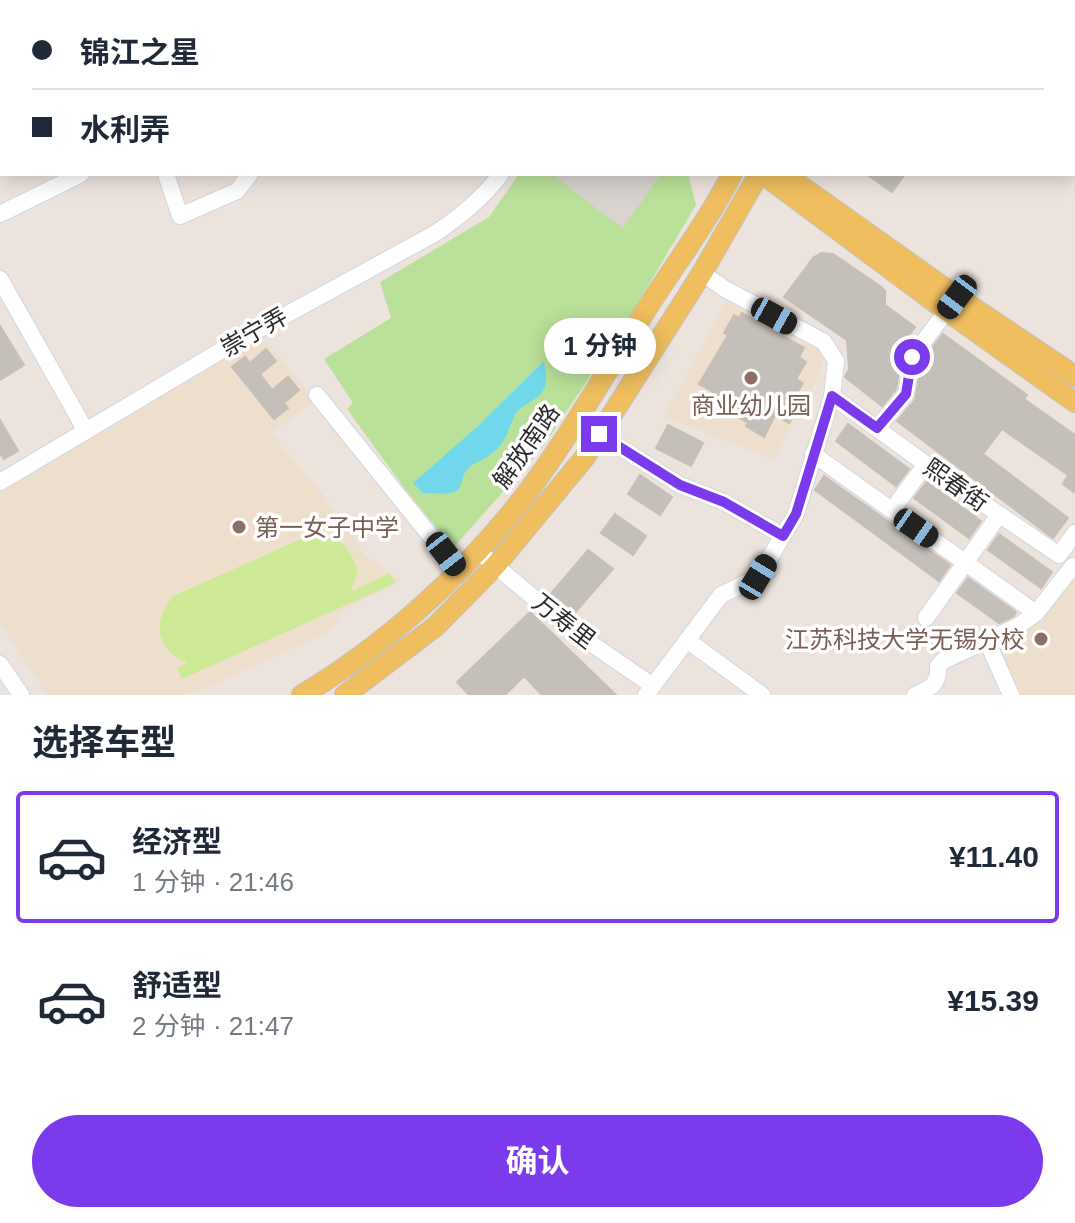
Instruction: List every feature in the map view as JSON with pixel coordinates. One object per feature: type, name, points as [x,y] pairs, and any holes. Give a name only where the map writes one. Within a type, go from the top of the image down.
[{"type":"main road","name":"解放南路","points":[[302,695],[380,641],[418,610],[478,551],[523,498],[563,441],[731,176]]},
{"type":"main road","name":"解放南路","points":[[345,695],[436,626],[495,566],[585,457],[760,176]]},
{"type":"main road","points":[[764,176],[952,304],[1075,376]]},
{"type":"main road","points":[[787,176],[1075,402]]},
{"type":"street","points":[[0,214],[77,176]]},
{"type":"street","points":[[167,176],[180,216],[237,191],[248,176]]},
{"type":"street","name":"崇宁弄","points":[[0,482],[234,343],[458,218],[499,176]]},
{"type":"street","points":[[650,692],[721,595],[758,577],[796,514],[832,396],[836,361],[824,342],[725,289],[702,273]]},
{"type":"street","points":[[0,279],[86,431]]},
{"type":"street","points":[[877,428],[906,394],[912,357],[952,304]]},
{"type":"street","points":[[317,395],[458,570]]},
{"type":"street","name":"熙春街","points":[[832,396],[1074,567]]},
{"type":"street","points":[[599,434],[680,485],[724,502],[783,536]]},
{"type":"street","points":[[813,454],[1036,613]]},
{"type":"street","points":[[892,510],[926,464]]},
{"type":"street","points":[[926,618],[999,515]]},
{"type":"street","points":[[1059,555],[1075,533]]},
{"type":"street","name":"万寿里","points":[[478,551],[650,692]]},
{"type":"street","points":[[915,695],[933,688],[939,677],[938,666],[943,661],[1018,626],[1036,613],[1074,567]]},
{"type":"street","points":[[687,640],[762,695]]},
{"type":"street","points":[[987,641],[1011,695]]},
{"type":"street","points":[[0,664],[21,695]]},
{"type":"shaded area","points":[[555,176],[659,176],[623,229]]},
{"type":"shaded area","name":"商业幼儿园","points":[[726,302],[822,352],[823,365],[773,459],[664,417]]},
{"type":"shaded area","name":"第一女子中学","points":[[262,336],[315,401],[271,433],[324,496],[363,553],[401,581],[344,610],[329,632],[197,692],[185,695],[47,695],[0,623],[0,492]]},
{"type":"shaded area","name":"江苏科技大学无锡分校","points":[[1071,578],[1075,581],[1075,695],[1017,695],[995,645],[1021,634],[1038,622]]},
{"type":"green space","points":[[518,176],[689,176],[696,205],[627,321],[542,448],[453,548],[347,409],[353,403],[324,359],[391,318],[380,282],[489,217]]},
{"type":"green space","points":[[315,533],[337,540],[352,556],[358,571],[351,591],[390,573],[395,583],[182,679],[177,668],[187,663],[168,650],[160,634],[162,615],[173,596]]},
{"type":"water","points":[[544,361],[544,388],[517,411],[499,446],[468,468],[454,492],[423,493],[413,483],[478,426]]},
{"type":"building","points":[[869,176],[904,176],[892,192]]},
{"type":"building","points":[[821,253],[833,254],[880,286],[885,291],[885,305],[915,327],[898,350],[902,353],[896,389],[882,406],[845,377],[849,369],[847,340],[784,297],[813,258]]},
{"type":"building","points":[[742,313],[804,348],[799,357],[806,362],[796,379],[803,383],[795,396],[803,401],[789,423],[775,415],[764,437],[736,416],[739,412],[724,403],[726,399],[699,384],[728,335],[724,333],[734,315],[739,318]]},
{"type":"building","points":[[0,326],[24,365],[0,380]]},
{"type":"building","points":[[943,334],[1027,395],[1024,399],[1075,435],[1075,493],[1063,484],[1068,475],[1002,429],[983,454],[1068,518],[1053,538],[897,421],[915,400],[922,361]]},
{"type":"building","points":[[266,349],[276,361],[260,374],[272,390],[288,377],[299,390],[284,403],[288,408],[274,419],[232,367],[245,357],[250,363]]},
{"type":"building","points":[[0,420],[18,451],[4,459],[0,453]]},
{"type":"building","points":[[848,424],[909,469],[896,486],[836,441]]},
{"type":"building","points":[[668,425],[703,443],[691,466],[656,448]]},
{"type":"building","points":[[640,475],[672,497],[660,515],[628,494]]},
{"type":"building","points":[[824,476],[950,565],[939,581],[815,490]]},
{"type":"building","points":[[927,482],[981,521],[969,538],[914,498]]},
{"type":"building","points":[[615,514],[646,536],[633,555],[601,533]]},
{"type":"building","points":[[999,534],[1052,572],[1041,588],[988,550]]},
{"type":"building","points":[[588,550],[613,569],[572,616],[549,596]]},
{"type":"building","points":[[968,578],[1016,612],[1014,616],[999,623],[957,593]]},
{"type":"building","points":[[530,612],[616,695],[542,695],[524,676],[505,695],[469,695],[457,682]]},
{"type":"place","name":"商业幼儿园","points":[[751,378]]},
{"type":"place","name":"第一女子中学","points":[[239,527]]},
{"type":"place","name":"江苏科技大学无锡分校","points":[[1041,639]]},
{"type":"route","points":[[599,434],[680,485],[724,502],[783,536],[796,514],[832,396],[877,428],[906,394],[912,357]]}]
